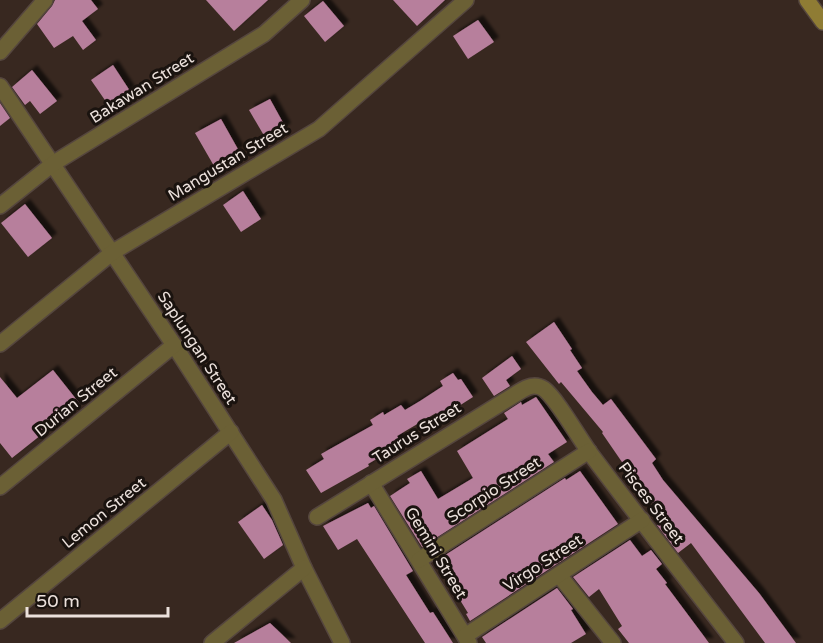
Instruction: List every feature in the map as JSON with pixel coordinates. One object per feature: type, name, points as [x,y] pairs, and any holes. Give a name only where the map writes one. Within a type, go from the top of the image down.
[{"type":"main road","points":[[807,0],[823,22]]},
{"type":"street","points":[[0,52],[45,0]]},
{"type":"street","name":"Bakawan Street","points":[[0,206],[54,164],[264,33],[302,0]]},
{"type":"street","name":"Mangustan Street","points":[[0,344],[112,252],[319,129],[466,0]]},
{"type":"street","name":"Saplungan Street","points":[[0,86],[174,345],[274,500],[304,568],[342,643]]},
{"type":"street","name":"Durian Street","points":[[0,487],[174,345]]},
{"type":"street","name":"Pisces Street","points":[[538,386],[546,391],[588,451],[736,643]]},
{"type":"street","name":"Taurus Street","points":[[317,517],[519,392],[528,387],[538,386]]},
{"type":"street","name":"Lemon Street","points":[[0,621],[231,432]]},
{"type":"street","name":"Scorpio Street","points":[[419,560],[588,451]]},
{"type":"street","name":"Gemini Street","points":[[371,483],[467,640]]},
{"type":"street","name":"Virgo Street","points":[[467,640],[642,520]]},
{"type":"street","points":[[212,643],[304,568]]},
{"type":"street","points":[[559,575],[613,643]]},
{"type":"building","points":[[55,0],[91,0],[98,9],[82,21],[96,40],[83,50],[73,36],[54,48],[37,24]]},
{"type":"building","points":[[206,0],[268,0],[234,31]]},
{"type":"building","points":[[393,0],[445,0],[417,26]]},
{"type":"building","points":[[323,1],[344,26],[325,42],[304,16]]},
{"type":"building","points":[[478,20],[494,42],[468,59],[453,36]]},
{"type":"building","points":[[113,65],[130,91],[109,106],[91,80]]},
{"type":"building","points":[[32,70],[57,101],[40,114],[30,101],[25,105],[12,87]]},
{"type":"building","points":[[270,99],[286,128],[266,139],[249,110]]},
{"type":"building","points":[[0,103],[10,118],[0,126]]},
{"type":"building","points":[[221,119],[239,151],[214,166],[195,133]]},
{"type":"building","points":[[243,191],[261,219],[241,232],[223,205]]},
{"type":"building","points":[[25,204],[52,238],[28,257],[1,223]]},
{"type":"building","points":[[554,322],[582,368],[577,371],[592,392],[603,405],[611,399],[656,459],[652,463],[663,480],[759,593],[796,643],[765,643],[691,543],[678,553],[657,525],[665,518],[635,481],[603,432],[561,382],[559,384],[526,342]]},
{"type":"building","points":[[512,356],[521,369],[506,380],[510,386],[494,396],[482,378]]},
{"type":"building","points":[[53,370],[80,404],[12,458],[0,443],[0,377],[17,398]]},
{"type":"building","points":[[453,373],[458,380],[461,379],[473,397],[440,418],[436,413],[397,436],[402,444],[321,493],[306,470],[324,459],[321,454],[373,425],[370,420],[383,412],[384,415],[401,405],[405,410],[420,401],[443,386],[440,381]]},
{"type":"building","points":[[536,397],[567,442],[548,454],[554,462],[422,547],[390,496],[410,483],[407,479],[421,471],[438,499],[473,478],[457,451],[508,419],[504,413],[521,402],[522,405]]},
{"type":"building","points":[[580,471],[618,524],[470,621],[466,614],[468,613],[436,561],[565,478],[566,480]]},
{"type":"building","points":[[368,503],[371,508],[374,506],[413,571],[406,575],[430,613],[433,612],[453,643],[425,643],[357,539],[338,550],[323,526]]},
{"type":"building","points":[[262,505],[272,520],[283,545],[264,559],[238,522]]},
{"type":"building","points":[[630,540],[642,556],[651,550],[662,564],[656,569],[709,643],[629,643],[618,629],[622,626],[599,589],[589,597],[573,577]]},
{"type":"building","points":[[557,588],[573,609],[571,610],[586,634],[571,643],[486,643],[482,637]]},
{"type":"building","points":[[270,623],[291,643],[234,643]]}]
